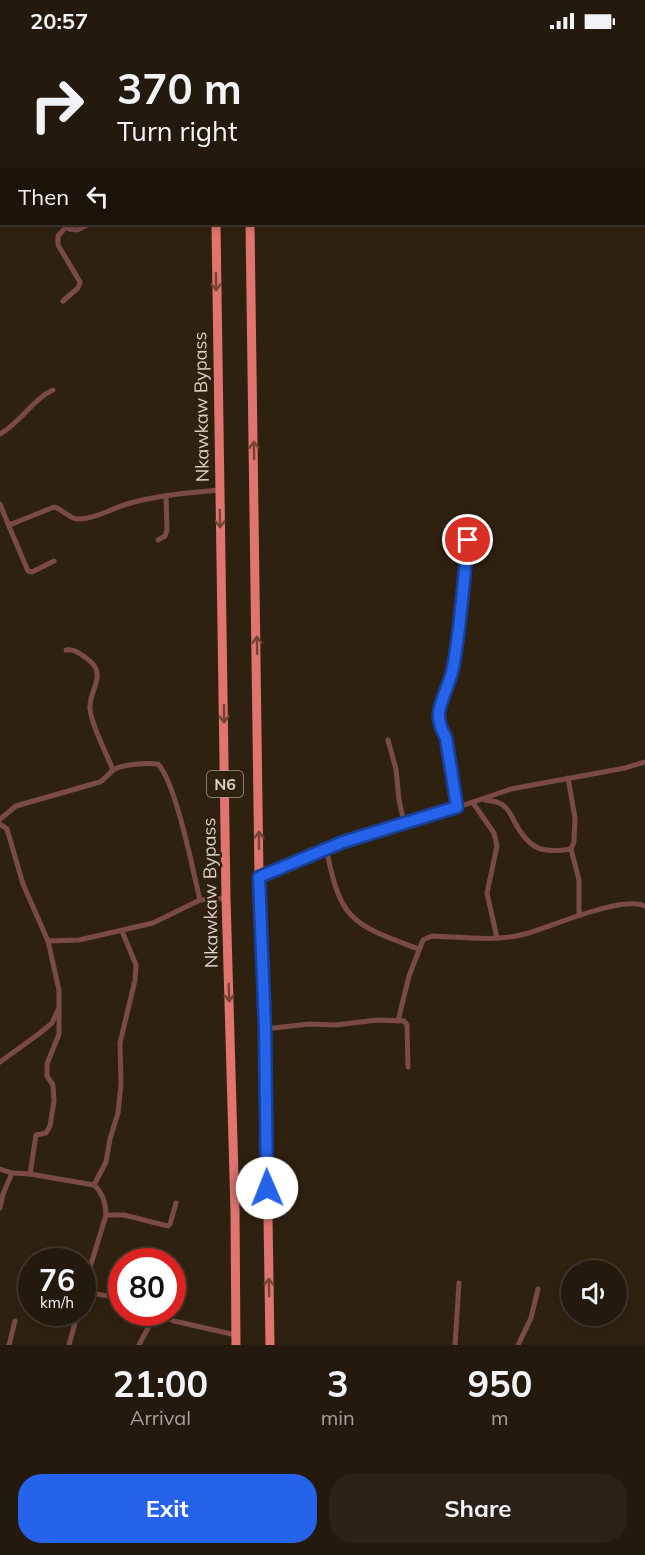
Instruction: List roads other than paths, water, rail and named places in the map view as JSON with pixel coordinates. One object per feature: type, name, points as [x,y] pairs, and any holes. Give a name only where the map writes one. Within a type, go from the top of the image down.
[{"type":"highway","name":"Nkawkaw Bypass","points":[[216,225],[226,897],[235,1211],[236,1340]]},
{"type":"highway","name":"N6","points":[[250,225],[259,877],[265,1029],[270,1345]]},
{"type":"street","points":[[63,301],[78,288],[80,282],[57,244],[58,236],[66,225],[69,229],[77,230],[88,225]]},
{"type":"street","points":[[0,434],[22,419],[43,394],[53,390]]},
{"type":"street","points":[[8,524],[54,507],[61,508],[71,517],[78,519],[108,513],[127,504],[166,496],[219,490]]},
{"type":"street","points":[[158,540],[165,536],[167,530],[166,496]]},
{"type":"street","points":[[0,504],[28,571],[32,572],[54,561]]},
{"type":"street","points":[[457,807],[446,738],[441,729],[439,712],[452,672],[461,613],[468,540]]},
{"type":"street","points":[[66,650],[73,649],[91,661],[95,667],[98,676],[90,704],[91,712],[113,770]]},
{"type":"street","points":[[388,740],[396,769],[404,823]]},
{"type":"street","points":[[259,877],[326,848],[511,789],[645,762]]},
{"type":"street","points":[[30,1174],[36,1135],[46,1133],[50,1126],[53,1084],[47,1076],[47,1064],[59,1034],[59,990],[48,941],[23,884],[7,829],[0,822],[15,806],[100,782],[113,770],[127,766],[156,764],[164,770],[184,835],[200,900]]},
{"type":"street","points":[[568,778],[575,818],[574,842],[571,849],[579,880],[579,914]]},
{"type":"street","points":[[484,799],[500,803],[508,810],[521,833],[534,847],[545,851],[571,849]]},
{"type":"street","points":[[473,803],[494,833],[497,846],[488,893],[497,938]]},
{"type":"street","points":[[326,848],[332,875],[349,914],[363,925],[418,949]]},
{"type":"street","points":[[48,941],[80,940],[153,924],[200,900],[226,897]]},
{"type":"street","points":[[398,1021],[418,949],[423,940],[432,936],[497,938],[523,935],[579,914],[635,903],[645,906]]},
{"type":"street","points":[[94,1185],[106,1162],[118,1113],[121,1084],[120,1043],[135,980],[136,965],[122,931]]},
{"type":"street","points":[[0,1062],[52,1023],[59,1008]]},
{"type":"street","points":[[265,1029],[377,1020],[404,1021],[407,1025],[408,1067]]},
{"type":"street","points":[[0,1169],[12,1173],[94,1185],[104,1200],[106,1215],[96,1249]]},
{"type":"street","points":[[0,1208],[12,1173]]},
{"type":"street","points":[[106,1215],[124,1215],[168,1226],[176,1203]]},
{"type":"street","points":[[455,1345],[459,1282]]},
{"type":"street","points":[[518,1345],[531,1318],[538,1289]]},
{"type":"street","points":[[9,1345],[15,1321]]},
{"type":"street","points":[[186,1325],[236,1340]]},
{"type":"street","points":[[69,1345],[74,1326]]},
{"type":"street","points":[[140,1345],[149,1326]]}]
